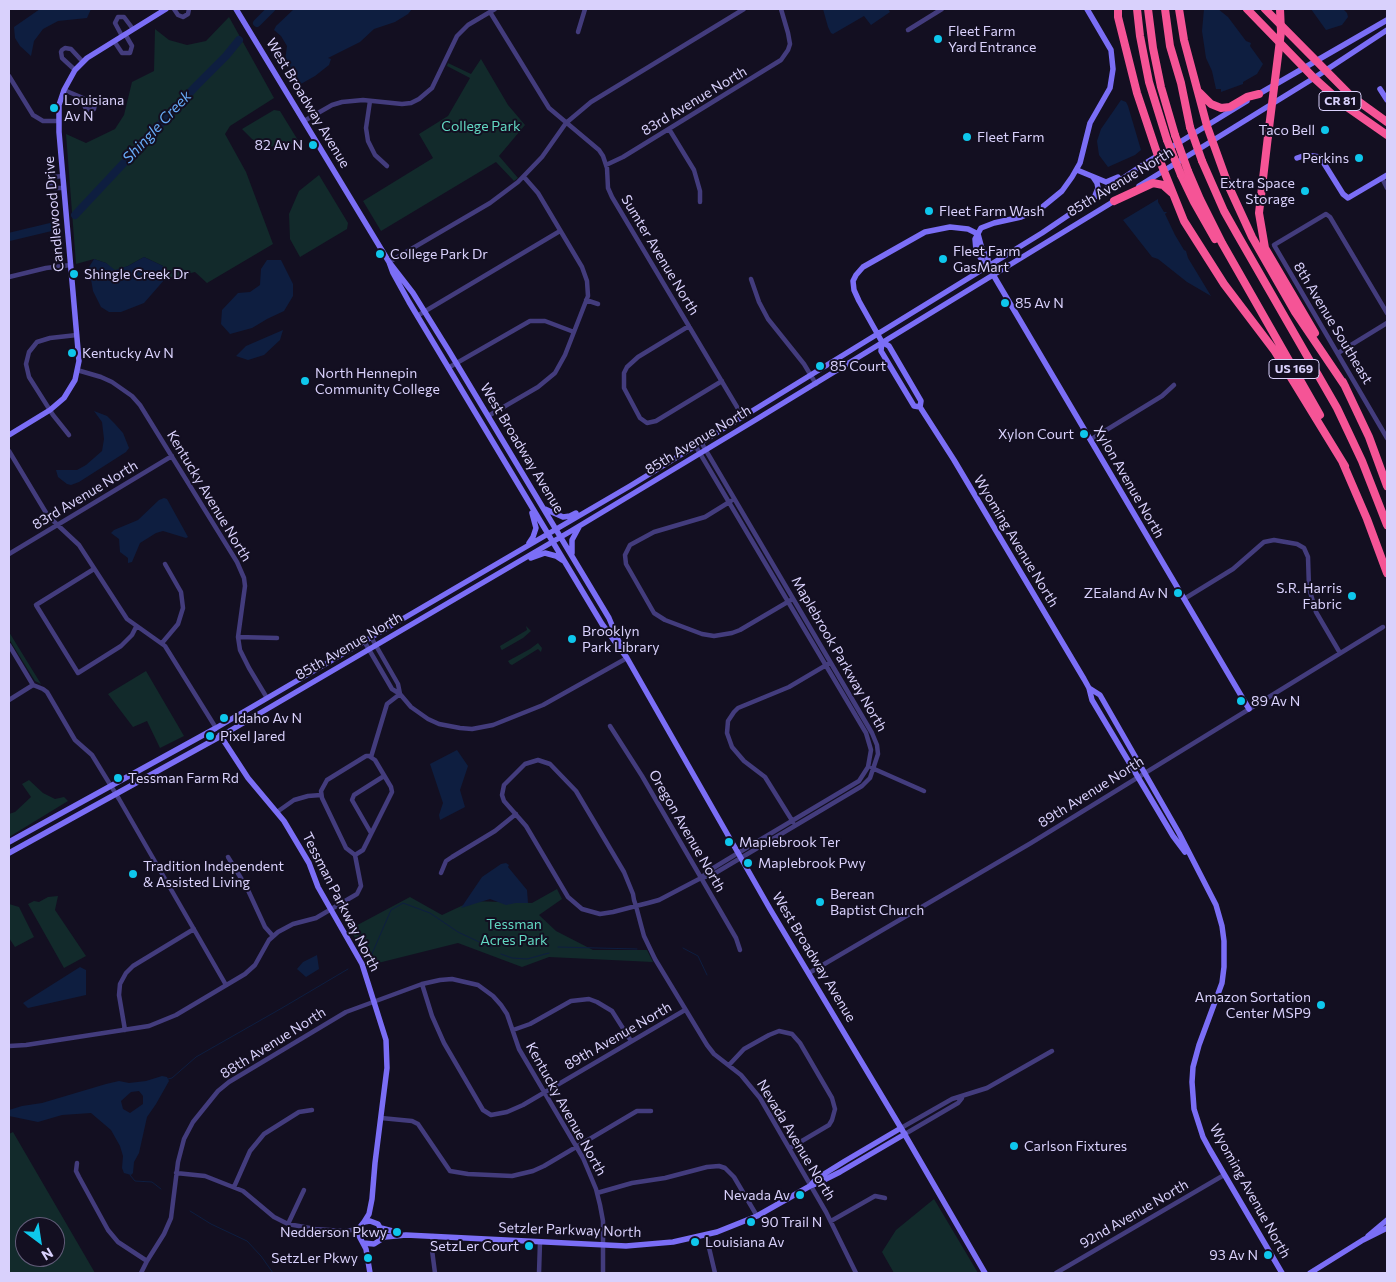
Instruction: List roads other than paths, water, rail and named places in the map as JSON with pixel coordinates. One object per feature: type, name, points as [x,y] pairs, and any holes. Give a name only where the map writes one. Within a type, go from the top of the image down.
[{"type":"highway","points":[[1118,9],[1118,17],[1136,93],[1158,156],[1184,221],[1224,284],[1274,350],[1344,466]]},
{"type":"highway","points":[[1137,9],[1149,82],[1167,140],[1184,173]]},
{"type":"highway","name":"US 169","points":[[1148,9],[1161,87],[1184,173],[1327,427],[1367,518],[1387,573]]},
{"type":"highway","name":"US 169","points":[[1165,9],[1170,46],[1181,83],[1190,127],[1202,161],[1224,211],[1337,408],[1362,461],[1387,525]]},
{"type":"highway","points":[[1179,9],[1184,40],[1207,126],[1229,187],[1252,237],[1295,312],[1345,386]]},
{"type":"highway","name":"CR 81","points":[[1247,9],[1314,78],[1344,105],[1387,135]]},
{"type":"highway","name":"CR 81","points":[[1265,9],[1351,96],[1387,122]]},
{"type":"highway","points":[[1280,9],[1282,25],[1259,213],[1265,248],[1345,386],[1370,437],[1387,486]]},
{"type":"highway","points":[[1198,91],[1206,101],[1221,108],[1230,107],[1247,97],[1259,94]]},
{"type":"highway","points":[[1114,201],[1153,183],[1163,185],[1173,194]]},
{"type":"main road","name":"Candlewood Drive","points":[[9,435],[50,410],[64,398],[70,389],[79,361],[58,121],[59,105],[64,90],[75,70],[83,62],[166,9]]},
{"type":"main road","name":"West Broadway Avenue","points":[[236,9],[389,262],[405,281],[576,562],[609,618],[626,658],[741,855],[770,909],[810,973],[986,1273]]},
{"type":"main road","points":[[978,234],[981,228],[987,225],[1021,218],[1040,209],[1056,197],[1077,170],[1084,153],[1090,123],[1110,88],[1113,69],[1111,50],[1087,9]]},
{"type":"main road","name":"85th Avenue North","points":[[9,842],[216,728],[630,486],[988,266],[1138,168],[1315,60],[1387,20]]},
{"type":"main road","name":"85th Avenue North","points":[[9,853],[221,736],[560,537],[816,384],[1213,141],[1387,30]]},
{"type":"main road","points":[[1380,89],[1387,100]]},
{"type":"main road","points":[[1297,158],[1306,155],[1320,157],[1343,194],[1349,198],[1384,176]]},
{"type":"main road","points":[[1077,170],[1090,174],[1102,181],[1110,182],[1126,172],[1138,168]]},
{"type":"main road","points":[[1090,174],[1096,180],[1098,188],[1093,199]]},
{"type":"main road","name":"Wyoming Avenue North","points":[[978,234],[968,229],[950,227],[925,232],[864,267],[853,281],[854,290],[882,342],[881,351],[914,406],[920,407],[954,460],[1089,688],[1092,700],[1173,836],[1194,863]]},
{"type":"main road","name":"Xylon Avenue North","points":[[978,234],[982,249],[988,259],[988,266],[1249,709]]},
{"type":"main road","name":"West Broadway Avenue","points":[[389,262],[392,273],[417,316],[605,630],[623,652]]},
{"type":"main road","points":[[520,486],[536,524],[534,537],[526,547]]},
{"type":"main road","points":[[543,508],[557,516],[570,516],[621,487],[630,486]]},
{"type":"main road","points":[[576,562],[571,543],[580,525]]},
{"type":"main road","points":[[438,609],[451,605],[541,554],[550,554],[558,557],[568,567]]},
{"type":"main road","name":"Wyoming Avenue North","points":[[1089,688],[1100,695],[1179,833],[1216,905],[1222,926],[1225,954],[1222,982],[1196,1053],[1192,1082],[1196,1118],[1203,1138],[1282,1273]]},
{"type":"main road","name":"Tessman Parkway North","points":[[216,728],[248,778],[277,812],[309,863],[318,887],[330,910],[362,964],[386,1040],[387,1068],[372,1199],[369,1214],[362,1224]]},
{"type":"main road","name":"Setzler Parkway North","points":[[380,1239],[389,1236],[406,1235],[603,1245],[649,1245],[673,1242],[706,1235],[757,1216],[810,1186],[840,1172],[903,1131]]},
{"type":"main road","name":"Tessman Parkway North","points":[[372,1199],[374,1216],[379,1226]]},
{"type":"main road","points":[[1363,1240],[1387,1220]]},
{"type":"main road","points":[[370,1221],[379,1226],[382,1232],[380,1239],[374,1244],[370,1270],[364,1243],[359,1237],[362,1224],[370,1221]]},
{"type":"main road","name":"Setzler Parkway North","points":[[379,1226],[406,1235]]},
{"type":"main road","points":[[1310,1273],[1363,1240],[1387,1228]]},
{"type":"main road","points":[[364,1243],[374,1244]]},
{"type":"street","points":[[174,9],[178,15],[183,17],[188,14],[189,9]]},
{"type":"street","points":[[304,120],[332,105],[342,102],[352,100],[402,104],[411,103],[426,95],[437,80],[457,36],[468,25],[495,9]]},
{"type":"street","points":[[578,32],[585,9]]},
{"type":"street","points":[[389,262],[490,203],[524,177],[542,157],[566,123],[591,102],[744,9]]},
{"type":"street","name":"83rd Avenue North","points":[[606,164],[623,157],[785,56],[790,38],[781,9]]},
{"type":"street","points":[[908,30],[942,9]]},
{"type":"street","points":[[490,12],[549,108],[599,150],[606,164]]},
{"type":"street","points":[[114,41],[122,53],[130,53],[132,46],[115,23],[118,17],[124,17],[132,29]]},
{"type":"street","points":[[75,70],[62,58],[60,52],[65,48],[70,49],[83,62]]},
{"type":"street","points":[[9,76],[33,115],[43,121],[58,121]]},
{"type":"street","points":[[64,90],[86,101]]},
{"type":"street","points":[[370,101],[366,128],[368,141],[376,155],[388,166]]},
{"type":"street","points":[[669,129],[694,170],[700,191],[700,202]]},
{"type":"street","name":"Sumter Avenue North","points":[[606,164],[608,188],[612,196],[743,417]]},
{"type":"street","points":[[63,176],[53,177],[50,184],[54,188],[64,188]]},
{"type":"street","points":[[1384,176],[1387,188]]},
{"type":"street","points":[[488,416],[548,380],[561,364],[586,300],[588,289],[585,274],[538,193],[524,177]]},
{"type":"street","name":"8th Avenue Southeast","points":[[1387,313],[1330,217],[1326,214],[1274,245],[1387,438]]},
{"type":"street","points":[[417,316],[560,231]]},
{"type":"street","points":[[9,277],[46,268],[71,265]]},
{"type":"street","points":[[751,279],[759,302],[768,319],[804,364],[816,384]]},
{"type":"street","points":[[586,300],[598,304]]},
{"type":"street","points":[[448,368],[530,321],[545,321],[574,332]]},
{"type":"street","points":[[1338,354],[1387,323]]},
{"type":"street","points":[[689,326],[638,356],[624,373],[624,388],[640,418],[643,421],[652,423],[722,382]]},
{"type":"street","points":[[69,435],[50,410],[27,371],[26,364],[29,352],[37,342],[77,335]]},
{"type":"street","name":"Kentucky Avenue North","points":[[77,370],[112,382],[132,396],[147,415],[241,569],[244,578],[245,595],[238,637],[240,650],[267,698]]},
{"type":"street","points":[[1090,440],[1162,396],[1174,385]]},
{"type":"street","name":"Maplebrook Parkway North","points":[[701,442],[794,598],[874,739],[878,754],[874,769]]},
{"type":"street","name":"Maplebrook Parkway North","points":[[695,445],[869,741],[871,758],[868,767]]},
{"type":"street","points":[[9,451],[45,512],[79,545],[123,615],[136,627],[162,643],[169,651],[216,728]]},
{"type":"street","name":"83rd Avenue North","points":[[9,554],[172,456]]},
{"type":"street","points":[[734,499],[705,517],[654,532],[630,545],[626,550],[625,561],[654,613],[665,620],[702,634],[714,636],[732,634],[794,598]]},
{"type":"street","points":[[1184,600],[1233,569],[1264,542],[1274,540],[1297,544],[1304,548],[1308,557],[1309,588],[1316,612],[1340,653]]},
{"type":"street","points":[[162,643],[178,624],[183,608],[181,592],[165,564]]},
{"type":"street","points":[[94,569],[36,605],[78,673],[127,641],[136,627]]},
{"type":"street","name":"89th Avenue North","points":[[810,973],[1031,843],[1383,627]]},
{"type":"street","points":[[238,637],[277,638]]},
{"type":"street","points":[[371,637],[398,684],[400,694]]},
{"type":"street","points":[[364,641],[392,689],[400,694],[418,713],[439,724],[460,728],[483,727],[501,722],[548,703],[626,658]]},
{"type":"street","points":[[9,645],[33,685],[46,692],[75,740],[92,755],[226,985]]},
{"type":"street","points":[[795,826],[765,777],[744,761],[732,747],[727,732],[728,722],[738,708],[789,687],[831,662]]},
{"type":"street","points":[[9,700],[33,685]]},
{"type":"street","points":[[371,757],[387,704],[400,694]]},
{"type":"street","name":"Oregon Avenue North","points":[[610,726],[702,878],[736,938],[740,950]]},
{"type":"street","points":[[9,1046],[26,1046],[149,1026],[164,1020],[250,970],[273,936],[288,926],[312,919],[357,894],[360,883],[355,855],[346,848],[321,795],[326,780],[366,756],[371,757]]},
{"type":"street","points":[[355,855],[363,850],[392,792],[371,757]]},
{"type":"street","name":"Nevada Avenue North","points":[[516,814],[507,805],[502,795],[502,790],[507,781],[519,768],[531,761],[544,762],[555,768],[576,791],[629,883],[647,942],[685,1010],[707,1046],[714,1054],[741,1075],[755,1090],[831,1221],[856,1273]]},
{"type":"street","points":[[441,873],[446,861],[499,828],[516,814],[526,826],[568,897],[576,906],[587,912],[600,914],[636,906],[667,896],[702,878],[712,875],[792,820],[859,781],[868,767],[924,790]]},
{"type":"street","points":[[741,855],[795,826],[862,786],[870,778],[874,769]]},
{"type":"street","points":[[372,833],[352,800],[354,795],[384,776]]},
{"type":"street","points":[[277,812],[294,800],[321,795]]},
{"type":"street","points":[[228,857],[247,888],[265,927],[273,936]]},
{"type":"street","points":[[125,1030],[119,995],[120,984],[126,973],[133,966],[194,929]]},
{"type":"street","name":"88th Avenue North","points":[[141,1273],[164,1234],[171,1218],[176,1173],[181,1149],[189,1129],[213,1096],[223,1086],[337,1016],[374,1000],[422,984],[440,980],[463,980]]},
{"type":"street","name":"Kentucky Avenue North","points":[[463,980],[478,985],[493,996],[507,1014],[519,1048],[590,1173],[597,1192],[603,1222],[603,1273]]},
{"type":"street","name":"89th Avenue North","points":[[422,984],[437,1030],[483,1110],[490,1115],[518,1108],[685,1010]]},
{"type":"street","points":[[513,1030],[530,1024],[571,1001],[588,1000],[597,1002],[612,1011],[631,1042]]},
{"type":"street","points":[[728,1065],[744,1049],[769,1035],[780,1032],[792,1034],[800,1042],[832,1098],[835,1109],[828,1125],[790,1148]]},
{"type":"street","points":[[903,1131],[958,1103],[963,1097],[1000,1082],[1052,1051]]},
{"type":"street","points":[[234,1187],[250,1150],[264,1134],[299,1112],[312,1110]]},
{"type":"street","points":[[381,1118],[412,1121],[418,1124],[450,1171],[500,1176],[534,1171],[637,1111],[651,1111]]},
{"type":"street","points":[[77,1163],[76,1171],[79,1178],[108,1230],[118,1242],[147,1261]]},
{"type":"street","points":[[597,1192],[632,1183],[719,1166],[725,1168],[734,1177],[757,1216]]},
{"type":"street","points":[[176,1173],[205,1176],[234,1187],[250,1196],[274,1217],[288,1224],[314,1229],[343,1231],[352,1230],[362,1224]]},
{"type":"street","name":"92nd Avenue North","points":[[1056,1273],[1224,1175]]},
{"type":"street","points":[[288,1224],[304,1190]]},
{"type":"street","points":[[831,1221],[875,1196],[885,1198]]},
{"type":"street","points":[[343,1231],[359,1237]]},
{"type":"street","points":[[706,1235],[715,1273]]},
{"type":"street","points":[[433,1236],[432,1250],[435,1273]]},
{"type":"street","points":[[540,1242],[540,1273]]},
{"type":"water","points":[[40,9],[91,9],[87,18],[58,21],[43,29],[34,41],[31,56],[20,46],[15,38],[14,27]]},
{"type":"water","points":[[294,9],[412,9],[408,14],[395,22],[374,29],[360,42],[328,58],[331,59],[329,65],[299,85],[292,72],[294,70],[291,70],[285,61],[287,46],[281,36],[274,30]]},
{"type":"water","points":[[823,9],[888,9],[890,12],[871,25],[864,16],[833,34],[828,27]]},
{"type":"water","points":[[1204,9],[1218,9],[1228,17],[1246,41],[1251,43],[1250,46],[1263,64],[1257,74],[1243,82],[1243,84],[1221,92],[1221,89],[1216,89],[1212,71],[1206,58],[1202,31]]},
{"type":"water","points":[[1311,9],[1343,9],[1348,17],[1342,25],[1326,30]]},
{"type":"water","points":[[1121,100],[1126,102],[1128,106],[1141,150],[1135,155],[1108,167],[1099,155],[1097,141],[1101,129]]},
{"type":"water","points":[[1158,199],[1164,212],[1167,212],[1165,214],[1175,235],[1211,296],[1187,282],[1158,259],[1152,257],[1123,220]]},
{"type":"water","points":[[144,257],[163,266],[165,279],[144,303],[121,312],[109,312],[101,307],[93,291],[89,267],[94,259],[106,263],[115,270],[128,266]]},
{"type":"water","points":[[267,260],[281,260],[293,284],[293,296],[284,311],[252,328],[230,334],[221,324],[222,310],[238,293],[250,292],[260,285],[261,269]]},
{"type":"water","points":[[283,330],[280,340],[264,355],[248,360],[236,356],[246,346]]},
{"type":"water","points":[[94,411],[107,416],[115,424],[123,433],[129,448],[126,452],[79,482],[71,485],[67,484],[58,477],[56,470],[77,470],[102,451],[104,439],[102,422]]},
{"type":"water","points":[[167,499],[188,537],[163,531],[156,533],[140,543],[132,562],[128,563],[128,558],[120,552],[119,539],[111,533],[138,520],[159,500]]},
{"type":"water","points":[[457,750],[468,766],[460,790],[465,807],[440,820],[439,815],[443,803],[430,764]]},
{"type":"water","points":[[506,863],[527,890],[528,903],[506,905],[490,899],[461,908],[482,877],[501,864]]},
{"type":"water","points":[[317,955],[319,969],[306,977],[297,969],[303,962]]},
{"type":"water","points":[[80,967],[86,970],[86,995],[28,1008],[23,1003]]},
{"type":"water","points":[[162,1076],[167,1077],[169,1081],[147,1117],[139,1153],[134,1162],[131,1175],[124,1173],[122,1168],[123,1156],[120,1146],[111,1130],[91,1113],[62,1115],[38,1122],[9,1116],[9,1110],[42,1103],[106,1084],[119,1081],[129,1083],[146,1081]],"holes":[[[139,1091],[143,1096],[143,1104],[130,1113],[123,1109],[121,1101],[131,1092]]]},
{"type":"waterway","name":"Shingle Creek","points":[[257,23],[271,9]]},
{"type":"waterway","name":"Shingle Creek","points":[[75,215],[239,40]]},
{"type":"waterway","name":"Shingle Creek","points":[[9,237],[55,226]]},
{"type":"waterway","points":[[368,958],[371,956],[391,910],[403,903],[430,913],[458,932],[492,948]]},
{"type":"waterway","points":[[558,947],[637,949]]},
{"type":"waterway","points":[[683,948],[698,956],[707,975]]},
{"type":"waterway","points":[[501,954],[512,958],[527,959],[549,953]]},
{"type":"waterway","points":[[168,1079],[172,1078],[196,1057],[348,969]]},
{"type":"waterway","points":[[130,1175],[135,1181],[152,1182],[161,1189]]},
{"type":"waterway","points":[[190,1211],[211,1224],[247,1241],[273,1273]]},
{"type":"place","name":"Fleet Farm Yard Entrance","points":[[938,39]]},
{"type":"place","name":"Louisiana Av N","points":[[54,108]]},
{"type":"place","name":"Taco Bell","points":[[1325,130]]},
{"type":"place","name":"Fleet Farm","points":[[967,137]]},
{"type":"place","name":"82 Av N","points":[[313,145]]},
{"type":"place","name":"Perkins","points":[[1359,158]]},
{"type":"place","name":"Extra Space Storage","points":[[1305,191]]},
{"type":"place","name":"Fleet Farm Wash","points":[[929,211]]},
{"type":"place","name":"College Park Dr","points":[[380,254]]},
{"type":"place","name":"Fleet Farm GasMart","points":[[943,259]]},
{"type":"place","name":"Shingle Creek Dr","points":[[74,274]]},
{"type":"place","name":"85 Av N","points":[[1005,303]]},
{"type":"place","name":"Kentucky Av N","points":[[72,353]]},
{"type":"place","name":"85 Court","points":[[820,366]]},
{"type":"place","name":"North Hennepin Community College","points":[[305,381]]},
{"type":"place","name":"Xylon Court","points":[[1084,434]]},
{"type":"place","name":"ZEaland Av N","points":[[1178,593]]},
{"type":"place","name":"S.R. Harris Fabric","points":[[1352,596]]},
{"type":"place","name":"Brooklyn Park Library","points":[[572,639]]},
{"type":"place","name":"89 Av N","points":[[1241,701]]},
{"type":"place","name":"Idaho Av N","points":[[224,718]]},
{"type":"place","name":"Pixel Jared","points":[[210,736]]},
{"type":"place","name":"Tessman Farm Rd","points":[[118,778]]},
{"type":"place","name":"Maplebrook Ter","points":[[729,842]]},
{"type":"place","name":"Maplebrook Pwy","points":[[748,863]]},
{"type":"place","name":"Tradition Independent & Assisted Living","points":[[133,874]]},
{"type":"place","name":"Berean Baptist Church","points":[[820,902]]},
{"type":"place","name":"Amazon Sortation Center MSP9","points":[[1321,1005]]},
{"type":"place","name":"Carlson Fixtures","points":[[1014,1146]]},
{"type":"place","name":"Nevada Av","points":[[800,1195]]},
{"type":"place","name":"90 Trail N","points":[[751,1222]]},
{"type":"place","name":"Nedderson Pkwy","points":[[397,1232]]},
{"type":"place","name":"Louisiana Av","points":[[695,1242]]},
{"type":"place","name":"SetzLer Court","points":[[529,1246]]},
{"type":"place","name":"93 Av N","points":[[1268,1255]]},
{"type":"place","name":"SetzLer Pkwy","points":[[368,1258]]},
{"type":"park label","name":"College Park","points":[[481,126]]},
{"type":"park label","name":"Tessman Acres Park","points":[[514,932]]}]
